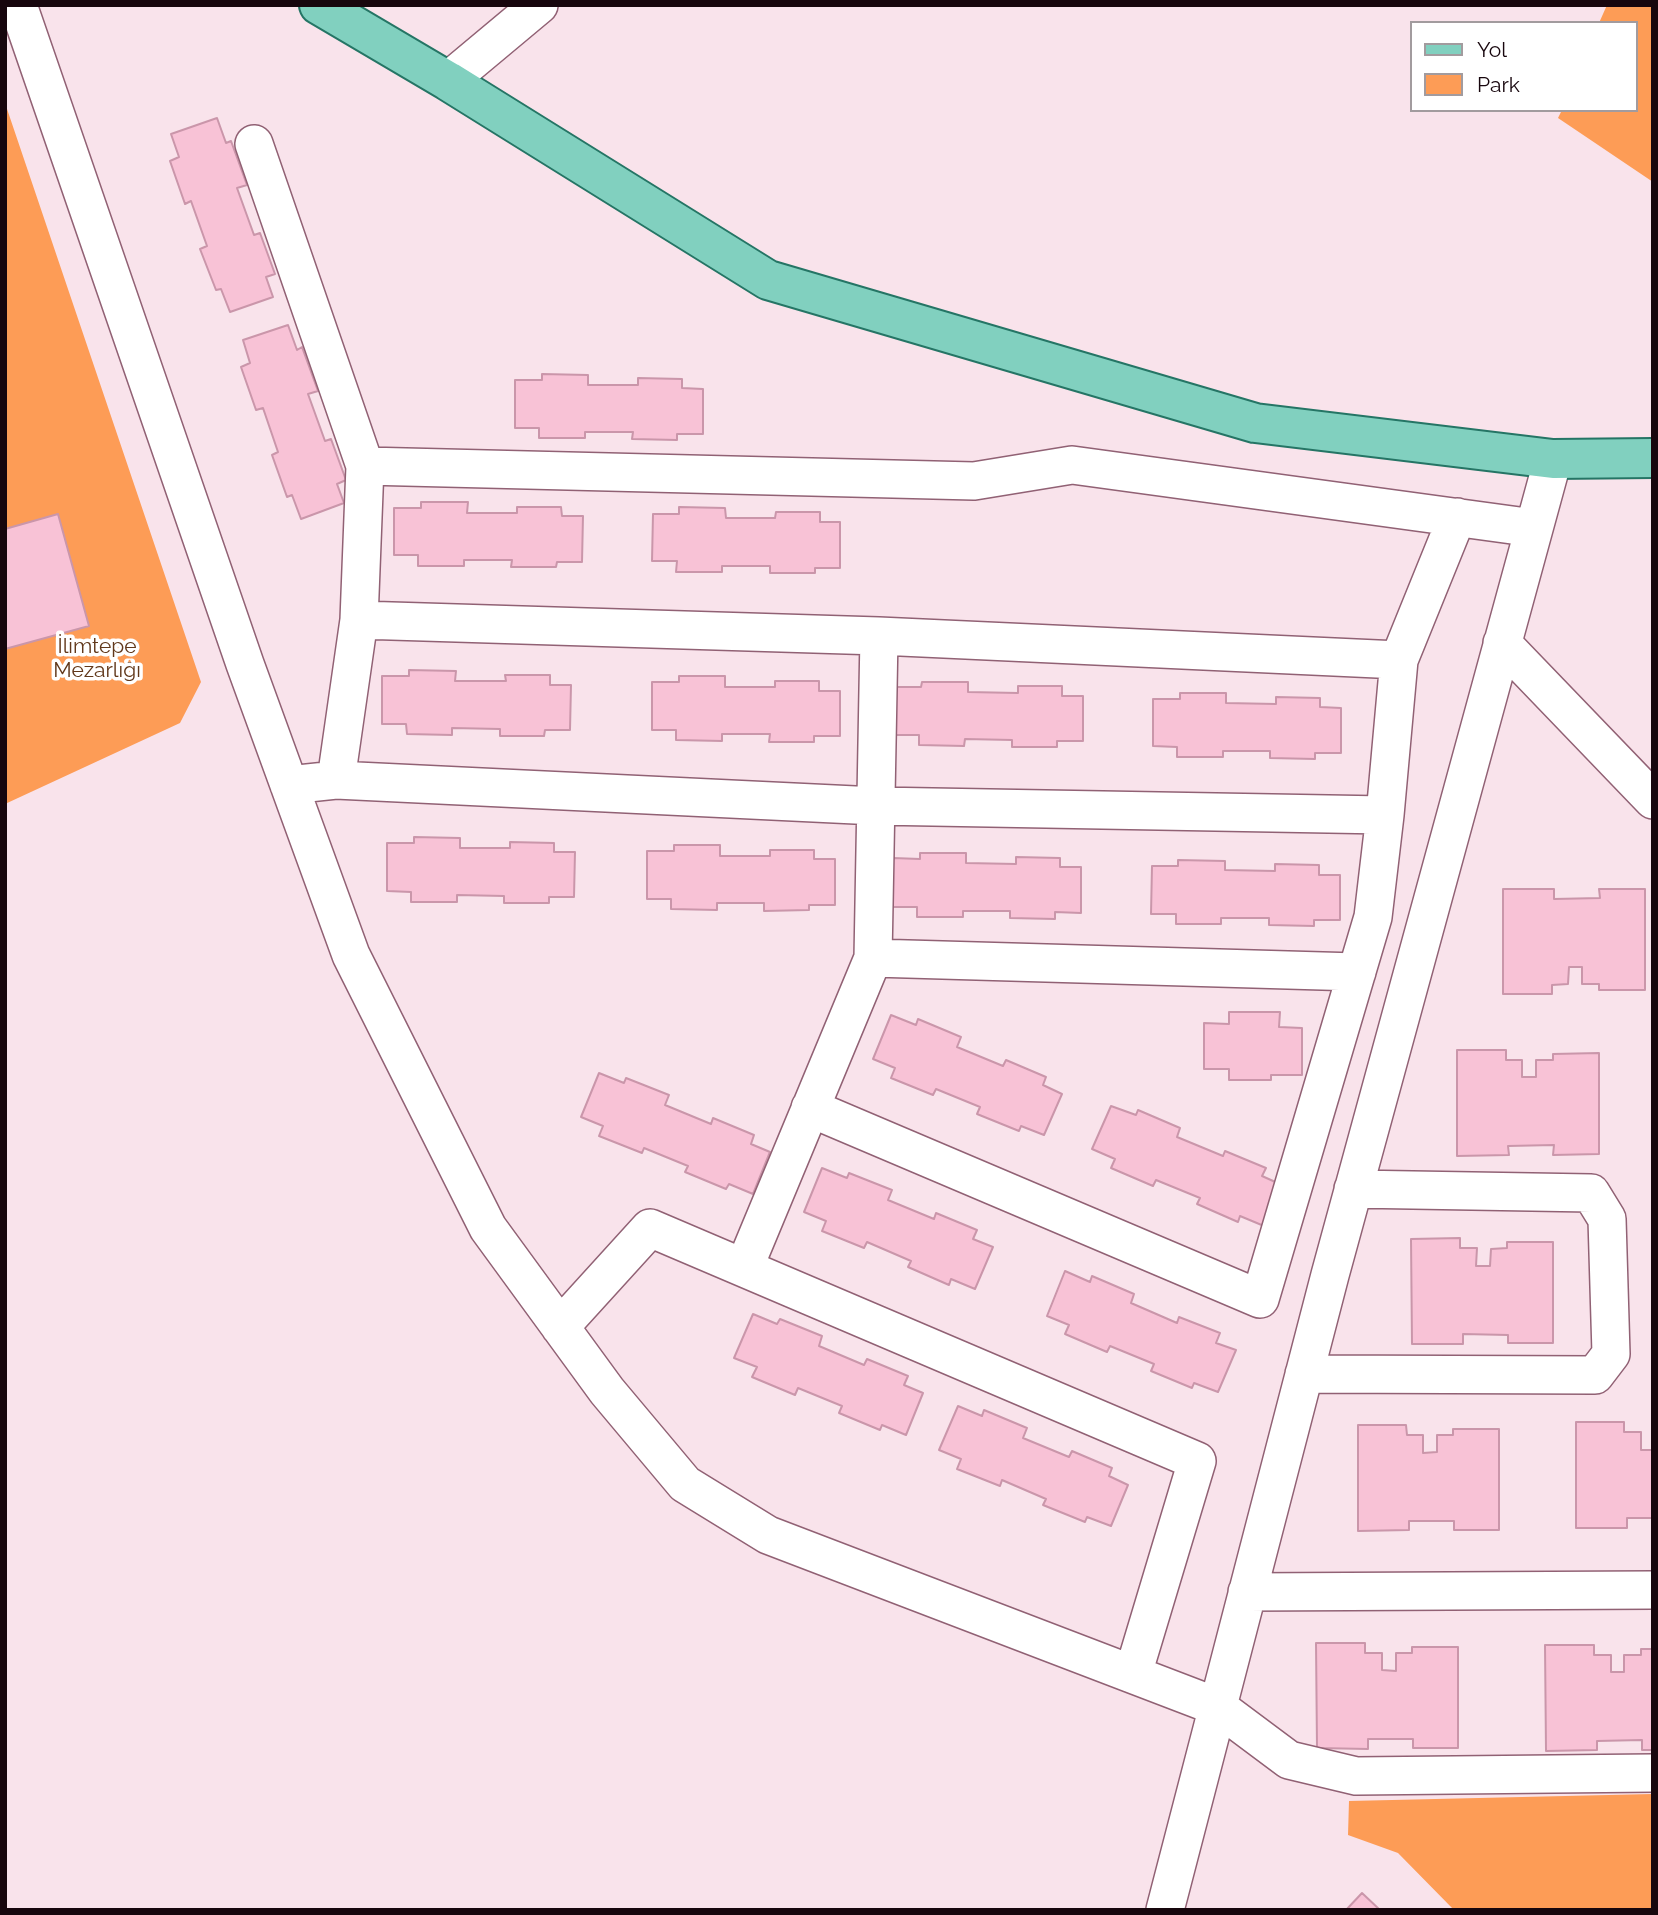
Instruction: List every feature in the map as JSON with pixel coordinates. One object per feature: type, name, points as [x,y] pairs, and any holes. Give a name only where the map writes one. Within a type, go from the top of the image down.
[{"type":"main road","points":[[319,5],[768,279],[1255,423],[1553,459],[1653,458]]},
{"type":"street","points":[[18,5],[245,664],[351,955],[488,1228],[607,1391],[685,1484],[781,1540],[1218,1706],[1289,1760],[1356,1776],[1653,1773]]},
{"type":"street","points":[[447,81],[540,5]]},
{"type":"street","points":[[254,144],[365,466],[359,620],[336,780]]},
{"type":"street","points":[[1165,1910],[1353,1189],[1553,459]]},
{"type":"street","points":[[365,466],[974,481],[1072,466],[1534,528]]},
{"type":"street","points":[[810,1108],[1260,1299],[1373,917],[1399,660],[1457,517]]},
{"type":"street","points":[[359,620],[879,636],[1399,660]]},
{"type":"street","points":[[744,1268],[873,958],[879,636]]},
{"type":"street","points":[[1502,643],[1653,800]]},
{"type":"street","points":[[289,785],[336,780],[876,806],[1385,815]]},
{"type":"street","points":[[873,958],[1357,972]]},
{"type":"street","points":[[1304,1374],[1595,1375],[1611,1354],[1607,1219],[1591,1193],[1353,1189]]},
{"type":"street","points":[[560,1327],[650,1228],[1197,1461],[1133,1674]]},
{"type":"street","points":[[1247,1592],[1653,1590]]},
{"type":"green space","points":[[1607,5],[1653,5],[1653,182],[1558,118],[1561,112],[1637,112],[1637,21],[1600,21]]},
{"type":"green space","name":"İlimtepe Mezarlığı","points":[[5,103],[201,682],[180,723],[5,804]]},
{"type":"green space","points":[[1652,1794],[1653,1910],[1454,1910],[1398,1853],[1348,1835],[1349,1801]]},
{"type":"building","points":[[217,118],[226,143],[231,141],[247,185],[237,188],[254,235],[260,233],[275,274],[266,277],[273,297],[230,312],[221,289],[216,290],[200,249],[207,246],[191,201],[185,204],[170,161],[179,157],[171,134]]},
{"type":"building","points":[[288,325],[297,350],[302,347],[318,391],[308,394],[325,441],[331,439],[346,480],[337,484],[344,503],[301,519],[292,495],[287,497],[272,455],[278,452],[263,408],[256,410],[241,367],[250,363],[243,340]]},
{"type":"building","points":[[542,374],[588,375],[588,385],[638,385],[638,378],[682,379],[682,388],[703,389],[703,434],[677,434],[677,440],[632,439],[633,432],[585,432],[585,438],[539,438],[539,428],[515,428],[515,380],[542,380]]},
{"type":"building","points":[[421,502],[468,502],[467,513],[517,513],[517,507],[561,507],[562,516],[583,516],[582,562],[557,562],[556,567],[511,567],[512,560],[464,560],[464,566],[418,566],[418,555],[394,555],[394,508],[421,508]]},
{"type":"building","points":[[679,507],[725,508],[726,518],[775,518],[776,512],[820,512],[820,522],[840,522],[840,568],[815,568],[815,573],[770,573],[770,566],[722,566],[722,572],[676,572],[677,561],[652,561],[653,514],[679,514]]},
{"type":"building","points":[[58,514],[89,626],[5,649],[5,529]]},
{"type":"building","points":[[409,670],[456,671],[455,681],[506,681],[505,675],[550,675],[550,685],[571,685],[570,730],[545,730],[544,736],[500,736],[500,729],[452,728],[452,735],[407,734],[406,724],[382,724],[382,676],[409,676]]},
{"type":"building","points":[[679,676],[725,676],[725,687],[775,687],[775,681],[819,681],[819,691],[840,691],[840,736],[814,736],[814,742],[769,742],[770,734],[722,734],[722,741],[676,740],[676,730],[652,730],[652,682],[679,682]]},
{"type":"building","points":[[922,682],[968,682],[968,692],[1018,693],[1018,686],[1062,686],[1062,696],[1083,696],[1083,741],[1057,741],[1057,747],[1012,747],[1012,740],[965,739],[964,746],[919,745],[919,735],[894,735],[895,687],[921,687]]},
{"type":"building","points":[[1180,693],[1226,693],[1226,703],[1276,704],[1276,697],[1320,698],[1320,707],[1341,708],[1341,753],[1315,753],[1315,759],[1270,758],[1270,751],[1223,751],[1223,757],[1177,757],[1177,747],[1153,746],[1153,699],[1180,699]]},
{"type":"building","points":[[414,837],[460,838],[460,848],[510,848],[510,842],[554,843],[554,852],[575,852],[574,897],[549,897],[549,903],[504,903],[504,896],[457,895],[457,902],[411,902],[411,892],[387,891],[387,843],[414,843]]},
{"type":"building","points":[[674,845],[720,845],[720,856],[770,856],[770,850],[814,850],[814,859],[835,859],[835,905],[809,905],[809,910],[764,911],[764,903],[717,903],[717,910],[671,909],[671,899],[647,899],[647,851],[674,851]]},
{"type":"building","points":[[920,853],[966,853],[966,863],[1016,864],[1016,857],[1060,858],[1060,867],[1081,867],[1081,913],[1055,912],[1055,919],[1010,918],[1010,911],[963,911],[963,917],[917,917],[917,907],[893,907],[893,858],[920,859]]},
{"type":"building","points":[[1178,860],[1225,861],[1225,870],[1275,871],[1275,864],[1319,865],[1319,875],[1340,875],[1340,920],[1314,920],[1314,926],[1269,925],[1269,918],[1221,918],[1221,924],[1176,924],[1176,914],[1151,914],[1152,866],[1178,866]]},
{"type":"building","points":[[1503,889],[1554,889],[1554,899],[1600,898],[1599,889],[1645,889],[1645,990],[1599,990],[1599,984],[1582,984],[1582,967],[1569,967],[1568,984],[1552,985],[1552,994],[1503,994]]},
{"type":"building","points":[[1229,1012],[1280,1012],[1279,1027],[1302,1028],[1302,1075],[1271,1075],[1271,1080],[1229,1080],[1229,1069],[1204,1069],[1204,1023],[1229,1024]]},
{"type":"building","points":[[891,1015],[916,1025],[918,1019],[961,1037],[957,1047],[1003,1066],[1006,1060],[1046,1077],[1043,1085],[1062,1094],[1044,1135],[1021,1126],[1019,1131],[977,1114],[980,1107],[936,1089],[933,1095],[891,1078],[895,1068],[873,1059]]},
{"type":"building","points":[[1457,1050],[1506,1050],[1506,1060],[1522,1060],[1522,1077],[1536,1077],[1536,1060],[1553,1060],[1553,1054],[1599,1053],[1599,1154],[1553,1155],[1554,1145],[1508,1146],[1509,1155],[1457,1156]]},
{"type":"building","points":[[599,1073],[624,1083],[626,1078],[669,1095],[665,1105],[711,1124],[713,1118],[754,1135],[751,1144],[770,1152],[753,1194],[729,1184],[726,1189],[685,1172],[688,1166],[644,1148],[642,1153],[599,1136],[603,1126],[581,1117]]},
{"type":"building","points":[[1111,1106],[1136,1115],[1138,1110],[1180,1128],[1177,1137],[1223,1156],[1225,1151],[1266,1168],[1262,1176],[1282,1185],[1264,1226],[1240,1216],[1238,1222],[1197,1204],[1200,1198],[1156,1180],[1153,1186],[1111,1168],[1115,1159],[1092,1149]]},
{"type":"building","points":[[822,1168],[847,1178],[849,1173],[892,1190],[888,1200],[934,1219],[936,1213],[977,1230],[973,1239],[993,1247],[975,1289],[951,1279],[949,1285],[908,1267],[911,1261],[867,1242],[864,1248],[822,1231],[826,1221],[804,1212]]},
{"type":"building","points":[[1460,1238],[1460,1248],[1477,1248],[1476,1266],[1490,1266],[1491,1249],[1507,1248],[1507,1242],[1553,1242],[1553,1343],[1508,1343],[1508,1335],[1463,1334],[1463,1344],[1412,1344],[1411,1239]]},
{"type":"building","points":[[1065,1271],[1090,1282],[1092,1276],[1134,1294],[1131,1303],[1177,1323],[1179,1317],[1220,1333],[1216,1343],[1236,1350],[1218,1392],[1194,1383],[1192,1388],[1151,1371],[1154,1364],[1110,1346],[1107,1352],[1065,1334],[1069,1325],[1047,1316]]},
{"type":"building","points":[[753,1314],[777,1324],[780,1319],[822,1336],[819,1346],[864,1365],[867,1359],[908,1376],[904,1385],[923,1393],[906,1435],[882,1425],[880,1430],[839,1413],[842,1406],[798,1388],[795,1395],[752,1377],[757,1367],[734,1358]]},
{"type":"building","points":[[958,1406],[982,1416],[984,1410],[1027,1428],[1023,1438],[1069,1457],[1072,1451],[1112,1468],[1109,1476],[1128,1485],[1111,1526],[1087,1517],[1085,1522],[1043,1505],[1046,1499],[1002,1480],[1000,1486],[957,1469],[961,1459],[939,1450]]},
{"type":"building","points":[[1576,1422],[1624,1422],[1624,1432],[1641,1432],[1641,1450],[1653,1450],[1653,1518],[1627,1518],[1627,1528],[1576,1528]]},
{"type":"building","points":[[1358,1425],[1406,1425],[1407,1435],[1423,1435],[1423,1453],[1437,1452],[1437,1435],[1453,1435],[1453,1429],[1499,1429],[1499,1530],[1454,1530],[1454,1521],[1409,1521],[1409,1530],[1358,1531]]},
{"type":"building","points":[[1316,1643],[1365,1643],[1365,1653],[1382,1653],[1382,1670],[1396,1671],[1396,1653],[1412,1653],[1412,1647],[1458,1647],[1458,1748],[1413,1748],[1413,1739],[1368,1739],[1368,1749],[1317,1748]]},
{"type":"building","points":[[1545,1645],[1594,1645],[1594,1655],[1611,1655],[1611,1672],[1624,1672],[1624,1655],[1641,1655],[1641,1649],[1653,1649],[1653,1750],[1642,1750],[1642,1740],[1597,1741],[1597,1750],[1546,1751]]},
{"type":"building","points":[[1362,1893],[1380,1910],[1346,1910]]}]
